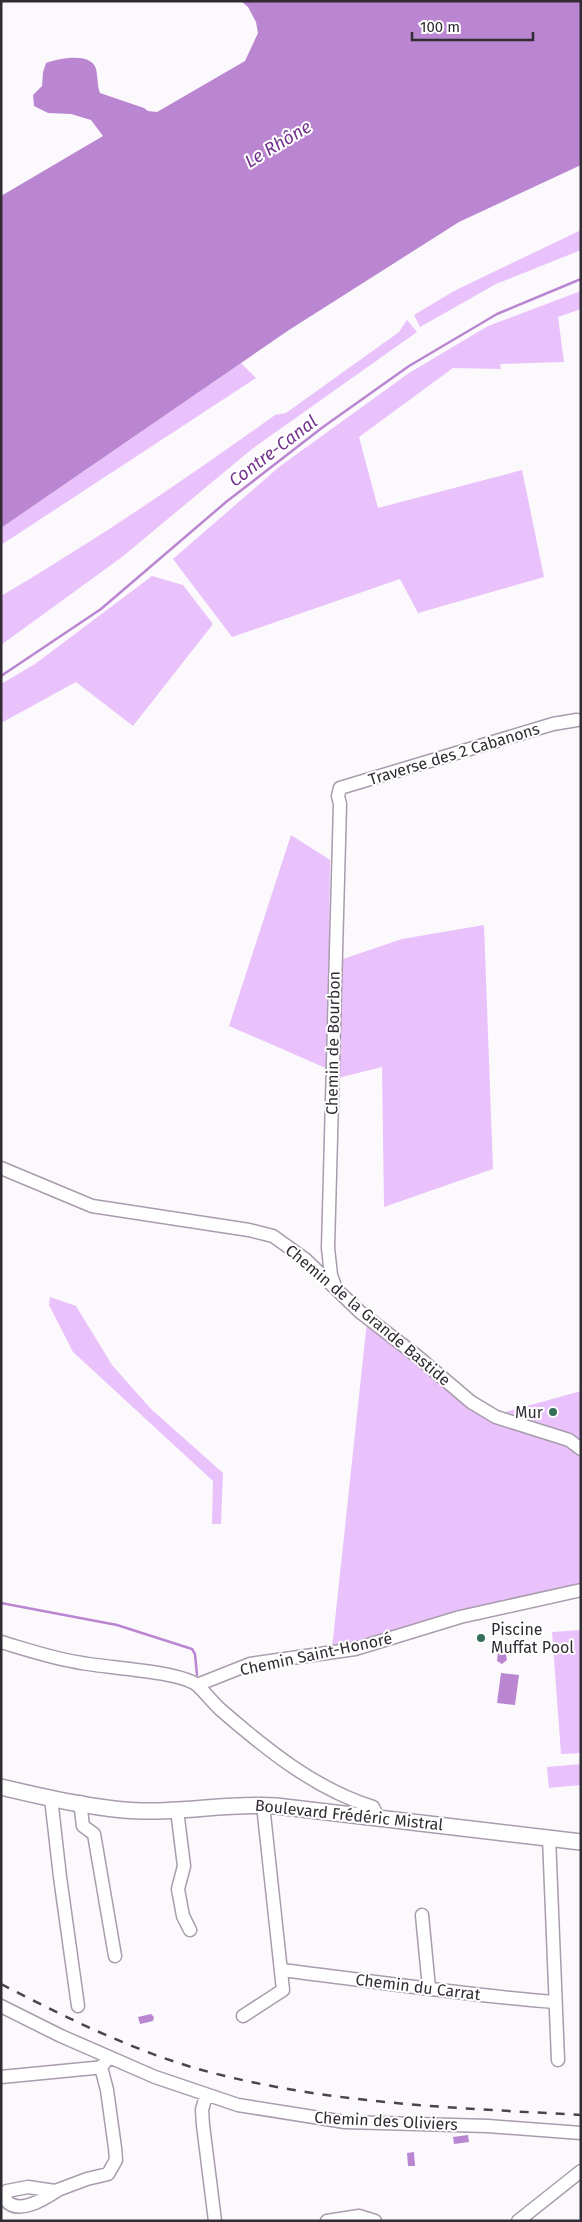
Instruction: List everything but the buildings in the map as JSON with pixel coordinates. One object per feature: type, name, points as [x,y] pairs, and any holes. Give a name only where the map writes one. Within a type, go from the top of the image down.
[{"type":"main road","name":"Boulevard Frédéric Mistral","points":[[1,1787],[51,1798],[140,1811],[263,1805],[377,1816],[549,1837],[568,1842],[581,1842]]},
{"type":"main road","name":"Boulevard Frédéric Mistral","points":[[549,1837],[581,1833]]},
{"type":"street","name":"Traverse des 2 Cabanons","points":[[338,796],[340,788],[553,724],[576,720]]},
{"type":"street","name":"Chemin de Bourbon","points":[[336,1289],[331,1275],[328,1248],[340,804],[338,796]]},
{"type":"street","name":"Chemin de la Grande Bastide","points":[[1,1168],[92,1206],[249,1230],[273,1236],[304,1259],[360,1312],[417,1356],[471,1402],[496,1417],[569,1440],[581,1449]]},
{"type":"street","name":"Chemin Saint-Honoré","points":[[197,1685],[250,1664],[379,1644],[460,1616],[581,1590]]},
{"type":"street","points":[[1,1642],[39,1654],[82,1663],[161,1674],[197,1685],[212,1702],[246,1731],[306,1776],[350,1800],[373,1807],[377,1816]]},
{"type":"street","points":[[51,1798],[78,2006]]},
{"type":"street","points":[[80,1802],[83,1826],[94,1834],[115,1956]]},
{"type":"street","points":[[243,2016],[283,1990],[263,1805]]},
{"type":"street","points":[[177,1810],[184,1866],[178,1889],[183,1916],[190,1930]]},
{"type":"street","points":[[549,1837],[558,2060]]},
{"type":"street","points":[[422,1915],[429,1988]]},
{"type":"street","name":"Chemin du Carrat","points":[[281,1970],[472,1995],[555,2002]]},
{"type":"street","name":"Chemin des Oliviers","points":[[1,2006],[61,2036],[105,2062],[238,2105],[345,2122],[488,2126],[581,2134]]},
{"type":"street","points":[[1,2077],[105,2062],[116,2160],[108,2174],[87,2178],[58,2190]]},
{"type":"street","points":[[206,2095],[202,2110],[203,2125],[215,2221]]},
{"type":"street","points":[[518,2221],[579,2173]]},
{"type":"street","points":[[327,2221],[359,2216],[375,2221]]},
{"type":"shaded area","points":[[581,230],[581,250],[496,284],[420,327],[414,315],[454,291]]},
{"type":"shaded area","points":[[581,291],[581,309],[558,317],[564,362],[500,364],[501,369],[453,368],[359,437],[378,508],[522,470],[544,577],[418,613],[400,579],[232,637],[173,559],[279,467],[409,373],[488,326]]},
{"type":"shaded area","points":[[407,320],[417,332],[252,449],[122,557],[1,645],[1,596],[140,508],[275,415],[286,413],[399,332]]},
{"type":"shaded area","points":[[241,363],[256,378],[1,545],[1,528]]},
{"type":"shaded area","points":[[152,576],[183,585],[213,624],[133,726],[76,682],[1,723],[1,684],[35,664]]},
{"type":"shaded area","points":[[291,835],[330,860],[328,1069],[229,1026]]},
{"type":"shaded area","points":[[484,925],[493,1169],[384,1207],[382,1067],[338,1078],[343,959],[402,939]]},
{"type":"shaded area","points":[[50,1297],[76,1306],[112,1365],[151,1409],[223,1473],[221,1524],[212,1524],[213,1481],[73,1352],[49,1305]]},
{"type":"shaded area","points":[[367,1321],[483,1415],[556,1437],[578,1453],[581,1457],[581,1583],[476,1608],[332,1649]]},
{"type":"shaded area","points":[[581,1391],[581,1443],[572,1434],[502,1413]]},
{"type":"shaded area","points":[[581,1630],[581,1753],[561,1754],[552,1632]]},
{"type":"shaded area","points":[[581,1764],[581,1785],[549,1788],[547,1767]]},
{"type":"water","name":"Le Rhône","points":[[241,1],[581,1],[581,165],[459,222],[289,330],[1,528],[1,196],[103,136],[91,120],[71,114],[48,113],[34,106],[33,95],[42,86],[46,63],[66,58],[88,60],[96,69],[100,93],[148,111],[157,112],[245,61],[258,33],[256,22],[248,7]]},
{"type":"water","points":[[498,1652],[506,1654],[507,1660],[502,1664],[497,1661]]},
{"type":"water","points":[[501,1673],[519,1675],[515,1705],[497,1703]]},
{"type":"water","points":[[151,2014],[154,2017],[153,2021],[140,2024],[138,2017]]},
{"type":"water","points":[[468,2135],[469,2142],[454,2144],[453,2137]]},
{"type":"water","points":[[414,2152],[415,2166],[408,2166],[407,2153]]},
{"type":"waterway","name":"Contre-Canal","points":[[1,676],[101,609],[226,502],[323,427],[409,366],[497,314],[581,279]]},
{"type":"waterway","points":[[1,1603],[117,1625],[192,1649],[195,1654],[197,1675]]},
{"type":"railway","points":[[1,1984],[78,2023],[131,2046],[213,2073],[304,2092],[350,2098],[442,2107],[581,2115]]},
{"type":"place","name":"Mur","points":[[553,1412]]},
{"type":"place","name":"Piscine Muffat Pool","points":[[481,1638]]}]
